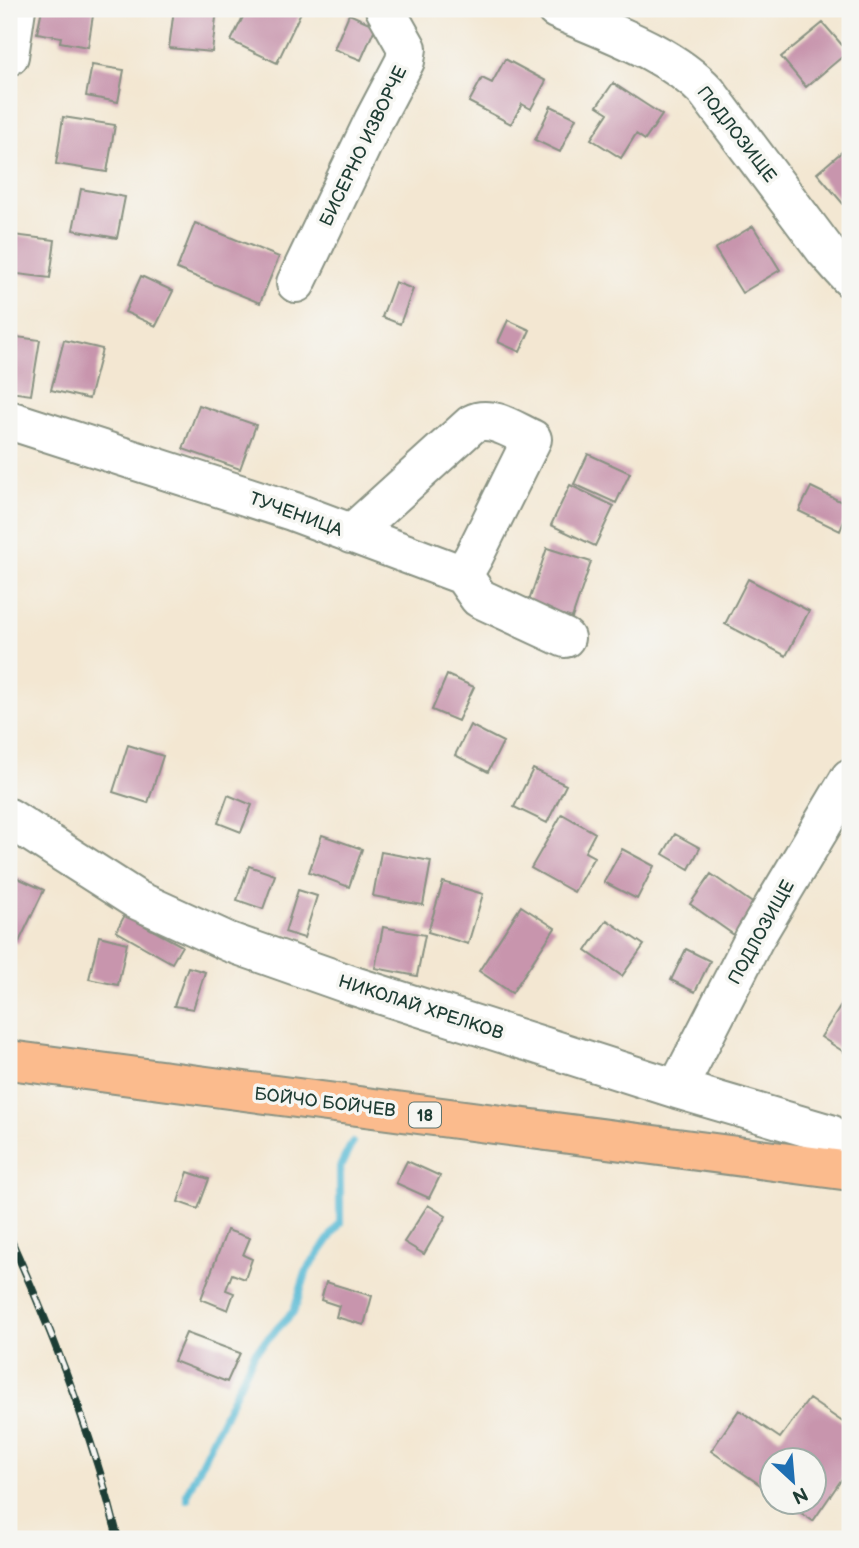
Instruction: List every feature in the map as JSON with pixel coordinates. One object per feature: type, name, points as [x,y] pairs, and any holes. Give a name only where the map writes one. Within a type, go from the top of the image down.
[{"type":"highway","name":"БОЙЧО БОЙЧЕВ","points":[[22,1062],[850,1171]]},
{"type":"street","points":[[9,57],[16,9]]},
{"type":"street","name":"БИСЕРНО ИЗВОРЧЕ","points":[[296,283],[405,61],[407,48],[385,9]]},
{"type":"street","name":"ПОДЛОЗИЩЕ","points":[[556,9],[654,54],[694,78],[826,251],[850,278]]},
{"type":"street","name":"ТУЧЕНИЦА","points":[[9,420],[280,507],[463,575],[479,598],[565,638]]},
{"type":"street","points":[[351,534],[472,424],[489,420],[532,439],[463,575]]},
{"type":"street","name":"ПОДЛОЗИЩЕ","points":[[677,1089],[754,939],[850,782]]},
{"type":"street","name":"НИКОЛАЙ ХРЕЛКОВ","points":[[9,818],[138,900],[229,942],[354,986],[677,1089],[830,1134],[850,1153]]},
{"type":"building","points":[[42,9],[94,9],[88,47],[60,42],[61,37],[37,33]]},
{"type":"building","points":[[174,9],[217,9],[212,52],[169,48]]},
{"type":"building","points":[[247,9],[302,10],[277,63],[231,41]]},
{"type":"building","points":[[349,14],[376,26],[361,60],[334,49]]},
{"type":"building","points":[[823,23],[848,52],[806,87],[781,57]]},
{"type":"building","points":[[505,59],[546,81],[531,109],[522,104],[511,124],[469,102],[482,78],[492,83]]},
{"type":"building","points":[[92,65],[124,70],[118,102],[86,96]]},
{"type":"building","points":[[613,83],[662,115],[645,140],[636,134],[621,158],[591,139],[608,113],[597,106]]},
{"type":"building","points":[[551,106],[576,118],[560,152],[535,140]]},
{"type":"building","points":[[63,117],[115,125],[107,172],[56,164]]},
{"type":"building","points":[[850,145],[850,212],[817,173]]},
{"type":"building","points":[[81,189],[125,197],[117,238],[73,230]]},
{"type":"building","points":[[195,223],[279,257],[260,303],[177,269]]},
{"type":"building","points":[[753,226],[780,270],[742,293],[715,249]]},
{"type":"building","points":[[13,235],[55,240],[50,278],[9,273]]},
{"type":"building","points":[[141,276],[173,291],[156,326],[125,312]]},
{"type":"building","points":[[395,282],[413,289],[400,324],[382,317]]},
{"type":"building","points":[[508,320],[530,330],[520,352],[498,342]]},
{"type":"building","points":[[9,336],[40,340],[31,395],[9,392]]},
{"type":"building","points":[[64,340],[102,349],[89,399],[51,390]]},
{"type":"building","points":[[199,405],[256,425],[240,469],[183,449]]},
{"type":"building","points":[[588,454],[630,473],[616,503],[574,484]]},
{"type":"building","points":[[570,485],[614,506],[595,546],[551,525]]},
{"type":"building","points":[[811,487],[850,506],[840,531],[799,511]]},
{"type":"building","points":[[547,548],[591,562],[572,618],[528,604]]},
{"type":"building","points":[[748,579],[809,611],[786,656],[725,624]]},
{"type":"building","points":[[447,675],[474,687],[458,721],[432,710]]},
{"type":"building","points":[[470,725],[503,742],[488,772],[455,755]]},
{"type":"building","points":[[128,745],[163,756],[148,803],[113,792]]},
{"type":"building","points":[[533,769],[566,785],[547,823],[514,807]]},
{"type":"building","points":[[228,795],[252,805],[241,832],[218,823]]},
{"type":"building","points":[[562,814],[595,833],[585,852],[594,857],[574,892],[531,868]]},
{"type":"building","points":[[675,834],[700,848],[689,869],[663,854]]},
{"type":"building","points":[[322,835],[362,849],[349,887],[309,872]]},
{"type":"building","points":[[622,849],[654,866],[637,899],[604,882]]},
{"type":"building","points":[[381,852],[431,861],[423,905],[373,896]]},
{"type":"building","points":[[249,866],[275,875],[263,909],[237,900]]},
{"type":"building","points":[[9,874],[44,890],[18,944],[9,940]]},
{"type":"building","points":[[711,874],[758,907],[737,937],[690,904]]},
{"type":"building","points":[[443,882],[483,894],[468,944],[428,932]]},
{"type":"building","points":[[298,890],[317,896],[304,938],[285,932]]},
{"type":"building","points":[[521,906],[555,928],[512,993],[479,971]]},
{"type":"building","points":[[125,915],[182,946],[172,963],[116,931]]},
{"type":"building","points":[[607,920],[644,945],[622,976],[586,951]]},
{"type":"building","points":[[383,927],[425,935],[417,976],[375,968]]},
{"type":"building","points":[[99,936],[127,943],[118,985],[89,979]]},
{"type":"building","points":[[686,949],[710,961],[695,992],[671,980]]},
{"type":"building","points":[[188,967],[205,972],[193,1009],[174,1006]]},
{"type":"building","points":[[844,1001],[850,1005],[850,1056],[821,1037]]},
{"type":"building","points":[[407,1161],[440,1176],[429,1198],[396,1183]]},
{"type":"building","points":[[188,1172],[209,1179],[198,1209],[178,1202]]},
{"type":"building","points":[[428,1205],[446,1216],[424,1254],[404,1242]]},
{"type":"building","points":[[227,1230],[250,1238],[243,1255],[252,1259],[245,1279],[232,1274],[226,1290],[234,1293],[228,1310],[201,1299]]},
{"type":"building","points":[[326,1282],[372,1296],[364,1325],[336,1317],[339,1306],[321,1300]]},
{"type":"building","points":[[186,1333],[240,1353],[227,1382],[174,1361]]},
{"type":"building","points":[[809,1399],[850,1427],[850,1467],[828,1499],[828,1446],[758,1446],[758,1483],[711,1451],[739,1410],[780,1438]]},
{"type":"waterway","points":[[187,1499],[187,1493],[255,1352],[294,1311],[307,1270],[340,1223],[340,1167],[352,1143]]},
{"type":"railway","points":[[9,1236],[71,1385],[97,1461],[118,1539]]}]
